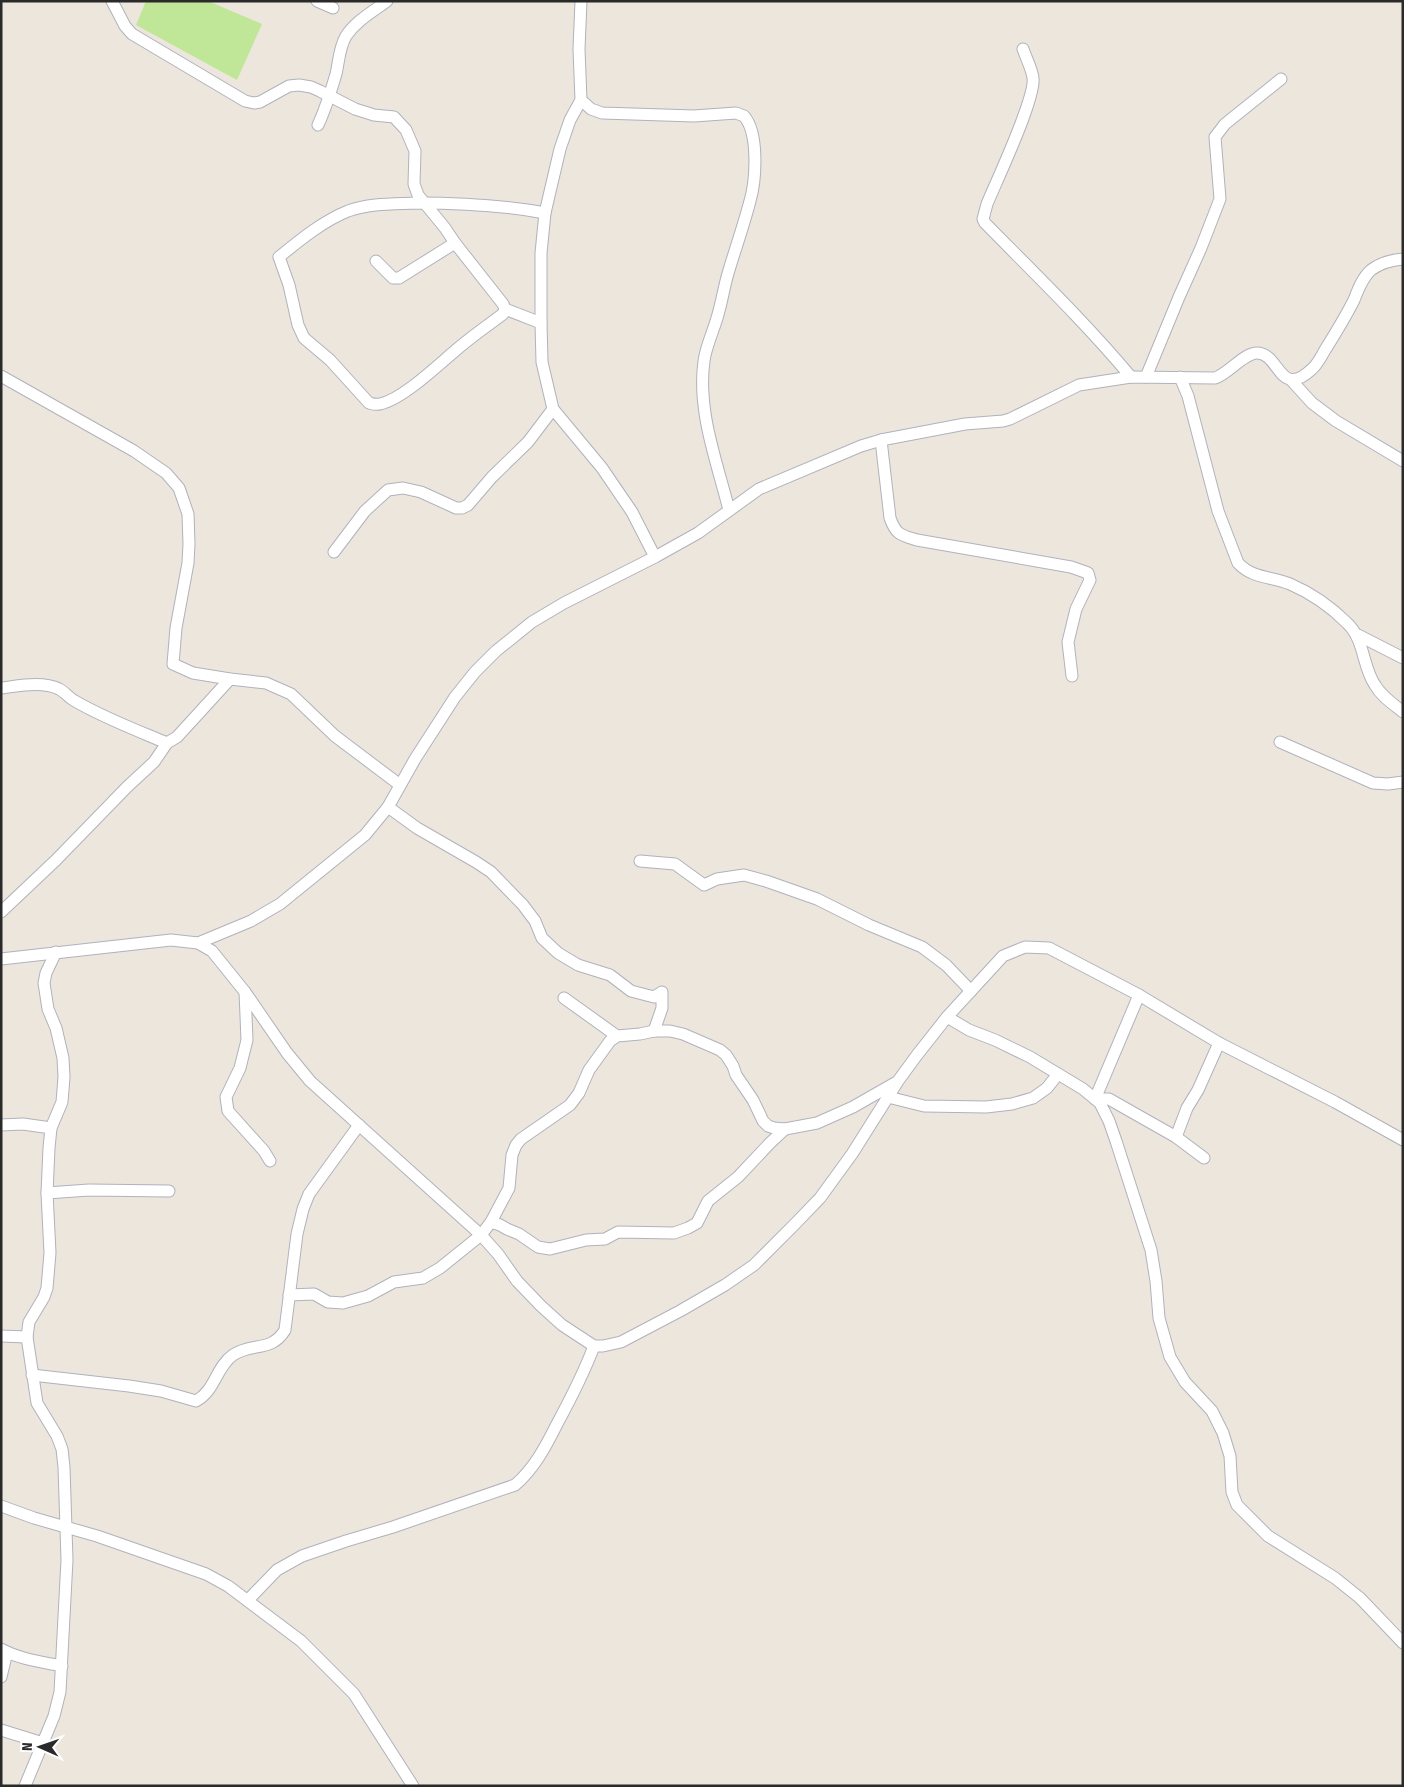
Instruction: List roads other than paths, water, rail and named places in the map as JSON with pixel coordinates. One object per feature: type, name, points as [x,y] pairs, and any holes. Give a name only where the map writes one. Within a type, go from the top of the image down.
[{"type":"street","points":[[112,1],[125,26],[132,34],[245,101],[260,102],[289,86],[311,87],[355,109],[374,115],[394,117],[399,120],[406,130],[415,151],[414,184],[423,203],[445,228],[505,309],[541,324]]},
{"type":"street","points":[[317,1],[333,8]]},
{"type":"street","points":[[318,125],[326,107],[342,44],[346,36],[361,19],[387,1]]},
{"type":"street","points":[[581,1],[579,49],[581,100],[570,120],[560,149],[545,214],[541,253],[542,362],[554,409],[612,483],[632,512],[655,557]]},
{"type":"street","points":[[1023,49],[1033,78],[1032,89],[987,204],[983,219],[1079,318],[1132,377]]},
{"type":"street","points":[[1146,377],[1220,199],[1215,137],[1225,124],[1281,79]]},
{"type":"street","points":[[581,100],[591,109],[602,113],[694,116],[736,113],[744,116],[750,128],[754,152],[751,200],[724,287],[717,318],[707,344],[704,362],[704,408],[708,432],[729,510]]},
{"type":"street","points":[[505,309],[503,314],[458,348],[420,381],[379,405],[369,403],[330,360],[304,338],[296,318],[289,285],[279,257],[328,221],[349,210],[373,205],[438,203],[519,208],[545,214]]},
{"type":"street","points":[[376,260],[392,278],[399,278],[455,243]]},
{"type":"street","points":[[1292,381],[1314,368],[1339,329],[1370,271],[1380,264],[1403,259]]},
{"type":"street","points":[[198,943],[251,921],[280,904],[317,876],[365,835],[388,807],[433,729],[474,672],[496,651],[532,622],[698,532],[759,490],[860,446],[881,440],[964,424],[1003,421],[1079,385],[1132,377],[1210,379],[1221,377],[1251,354],[1257,353],[1263,354],[1312,403],[1336,421],[1403,461]]},
{"type":"street","points":[[1,376],[134,451],[172,478],[185,501],[188,514],[189,544],[188,563],[176,628],[173,664],[193,673],[266,683],[291,694],[335,736],[400,785]]},
{"type":"street","points":[[1180,377],[1188,396],[1218,511],[1238,563],[1254,576],[1288,583],[1304,590],[1346,622],[1358,636],[1374,686],[1403,712]]},
{"type":"street","points":[[334,552],[365,511],[388,490],[403,488],[421,492],[456,508],[468,505],[492,477],[528,442],[554,409]]},
{"type":"street","points":[[881,440],[890,518],[894,530],[902,536],[1071,567],[1088,573],[1090,580],[1076,609],[1068,642],[1072,676]]},
{"type":"street","points":[[1358,636],[1403,658]]},
{"type":"street","points":[[1,912],[154,762],[167,743],[176,737],[230,679]]},
{"type":"street","points":[[1,688],[25,685],[59,689],[74,700],[167,743]]},
{"type":"street","points":[[1280,742],[1373,782],[1403,782]]},
{"type":"street","points":[[388,807],[418,828],[491,872],[527,909],[535,921],[542,938],[558,953],[578,965],[610,975],[631,991],[654,998],[662,992],[662,1008],[654,1031]]},
{"type":"street","points":[[640,861],[675,864],[704,885],[717,879],[744,875],[817,899],[869,925],[922,947],[946,965],[971,991]]},
{"type":"street","points":[[1,959],[171,940],[198,943],[212,951],[245,992],[286,1053],[310,1081],[481,1235],[541,1306],[562,1325],[594,1346],[621,1342],[680,1312],[725,1285],[754,1264],[820,1198],[852,1154],[916,1054],[1003,956],[1025,947],[1049,948],[1139,995],[1219,1042],[1335,1102],[1403,1140]]},
{"type":"street","points":[[25,1786],[54,1716],[60,1692],[62,1666],[67,1527],[64,1467],[62,1449],[57,1436],[37,1403],[27,1337],[28,1322],[44,1297],[47,1288],[50,1253],[46,1193],[51,1128],[62,1102],[64,1077],[63,1058],[56,1028],[48,1009],[44,983],[46,973],[56,952]]},
{"type":"street","points":[[245,992],[248,1040],[240,1068],[226,1098],[226,1105],[228,1111],[270,1160]]},
{"type":"street","points":[[1095,1098],[1139,995]]},
{"type":"street","points":[[564,998],[617,1036]]},
{"type":"street","points":[[948,1017],[957,1024],[995,1040],[1058,1074],[1095,1098],[1109,1121],[1151,1250],[1159,1318],[1170,1357],[1185,1382],[1212,1411],[1223,1433],[1230,1456],[1232,1492],[1237,1505],[1268,1536],[1335,1578],[1360,1598],[1403,1643]]},
{"type":"street","points":[[290,1296],[314,1294],[328,1302],[338,1304],[368,1296],[394,1282],[423,1278],[481,1235],[491,1222],[509,1188],[512,1155],[516,1144],[570,1105],[579,1093],[589,1070],[610,1041],[617,1036],[654,1031],[670,1031],[683,1034],[720,1050],[730,1061],[763,1121],[774,1128],[785,1129],[816,1123],[836,1116],[898,1081]]},
{"type":"street","points":[[1176,1136],[1187,1108],[1198,1090],[1219,1042]]},
{"type":"street","points":[[888,1097],[924,1106],[986,1107],[1012,1104],[1033,1098],[1047,1088],[1058,1074]]},
{"type":"street","points":[[1095,1098],[1109,1099],[1176,1136],[1204,1158]]},
{"type":"street","points":[[1,1124],[23,1124],[51,1128]]},
{"type":"street","points":[[32,1375],[161,1391],[196,1401],[210,1389],[222,1366],[233,1355],[244,1350],[273,1344],[285,1330],[297,1234],[309,1194],[359,1126]]},
{"type":"street","points":[[491,1222],[500,1224],[538,1247],[550,1249],[586,1240],[605,1239],[618,1232],[680,1231],[697,1223],[708,1200],[738,1177],[785,1129]]},
{"type":"street","points":[[46,1193],[89,1190],[169,1191]]},
{"type":"street","points":[[1,1336],[27,1337]]},
{"type":"street","points":[[248,1600],[277,1570],[302,1556],[516,1485],[530,1471],[549,1440],[575,1392],[594,1346]]},
{"type":"street","points":[[1,1506],[206,1574],[248,1600],[302,1641],[354,1694],[413,1786]]},
{"type":"street","points":[[1,1677],[4,1651],[62,1666]]},
{"type":"street","points":[[1,1730],[43,1743]]}]
